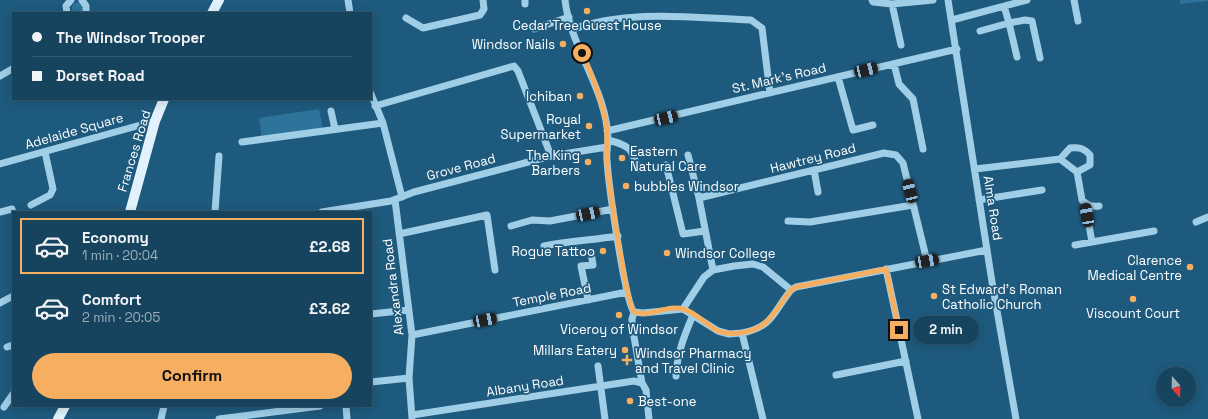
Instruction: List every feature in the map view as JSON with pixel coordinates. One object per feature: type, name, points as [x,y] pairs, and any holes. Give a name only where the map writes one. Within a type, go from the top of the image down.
[{"type":"main road","points":[[213,12],[219,0]]},
{"type":"main road","name":"Frances Road","points":[[130,211],[155,121],[164,100]]},
{"type":"main road","points":[[58,419],[64,407]]},
{"type":"street","points":[[67,12],[66,6],[71,0]]},
{"type":"street","points":[[82,0],[86,6],[86,12]]},
{"type":"street","points":[[348,0],[350,12]]},
{"type":"street","points":[[406,18],[423,28],[480,16],[484,9],[483,0]]},
{"type":"street","points":[[565,0],[573,29],[598,94],[607,131],[607,168],[627,292],[630,306],[634,312],[632,325],[642,382],[646,390],[649,419]]},
{"type":"street","points":[[872,0],[873,2],[892,4],[933,0]]},
{"type":"street","name":"Alma Road","points":[[948,0],[957,49],[987,250],[1016,419]]},
{"type":"street","points":[[952,20],[1027,0]]},
{"type":"street","points":[[1074,0],[1078,20]]},
{"type":"street","points":[[892,4],[901,45]]},
{"type":"street","points":[[1004,6],[1018,57]]},
{"type":"street","points":[[573,29],[593,23],[634,16],[751,20],[762,28],[770,93]]},
{"type":"street","points":[[534,29],[569,17]]},
{"type":"street","points":[[980,31],[1009,23],[1025,20],[1032,21],[1040,58]]},
{"type":"street","name":"St. Mark's Road","points":[[607,131],[957,49]]},
{"type":"street","points":[[894,64],[899,84],[913,99],[923,149]]},
{"type":"street","points":[[375,106],[514,66],[518,71],[551,156]]},
{"type":"street","points":[[0,76],[12,69]]},
{"type":"street","points":[[838,77],[853,130],[873,125]]},
{"type":"street","name":"Alexandra Road","points":[[372,97],[383,123],[399,198],[399,234],[412,335],[409,378],[412,417]]},
{"type":"street","points":[[331,111],[334,129]]},
{"type":"street","name":"Adelaide Square","points":[[0,164],[155,121]]},
{"type":"street","points":[[242,142],[383,123]]},
{"type":"street","points":[[607,144],[629,147],[632,151],[638,169],[643,168]]},
{"type":"street","name":"Grove Road","points":[[328,211],[399,198],[551,156],[607,144]]},
{"type":"street","points":[[975,169],[1060,159],[1070,148],[1079,147],[1085,149],[1090,155],[1090,165],[1077,172]]},
{"type":"street","points":[[31,205],[50,195],[53,189],[45,152]]},
{"type":"street","name":"Hawtrey Road","points":[[699,198],[884,153],[896,155],[903,163],[927,261]]},
{"type":"street","points":[[215,211],[219,156]]},
{"type":"street","points":[[688,156],[699,198],[713,270]]},
{"type":"street","points":[[1060,159],[1077,172],[1082,200],[1085,203],[1092,242]]},
{"type":"street","points":[[666,165],[683,234],[705,231]]},
{"type":"street","points":[[814,170],[818,192]]},
{"type":"street","points":[[980,200],[1042,190]]},
{"type":"street","points":[[1085,203],[1088,205],[1098,206]]},
{"type":"street","points":[[788,221],[810,222],[913,205]]},
{"type":"street","points":[[511,226],[532,220],[550,221],[613,208]]},
{"type":"street","points":[[0,212],[12,209]]},
{"type":"street","points":[[399,234],[487,215],[495,270]]},
{"type":"street","points":[[1196,222],[1208,217]]},
{"type":"street","points":[[1075,245],[1154,231]]},
{"type":"street","points":[[544,246],[566,241],[588,241],[618,236]]},
{"type":"street","points":[[634,312],[643,313],[683,309],[718,331],[729,334],[742,333],[757,330],[765,325],[791,290],[796,287],[987,250]]},
{"type":"street","points":[[588,300],[581,266],[593,265],[591,252]]},
{"type":"street","points":[[683,309],[704,277],[713,270],[753,264],[763,267],[791,290]]},
{"type":"street","points":[[886,269],[918,419]]},
{"type":"street","name":"Temple Road","points":[[412,335],[627,292]]},
{"type":"street","points":[[0,304],[12,297]]},
{"type":"street","points":[[372,314],[409,310]]},
{"type":"street","points":[[676,376],[676,360],[680,346],[693,315]]},
{"type":"street","points":[[742,333],[762,419]]},
{"type":"street","points":[[836,374],[906,361]]},
{"type":"street","points":[[598,366],[605,419]]},
{"type":"street","points":[[372,382],[409,378]]},
{"type":"street","name":"Albany Road","points":[[412,417],[634,381],[642,382]]},
{"type":"street","points":[[4,407],[12,395]]},
{"type":"street","points":[[161,419],[164,407]]},
{"type":"street","points":[[219,419],[312,407]]},
{"type":"street","points":[[346,407],[347,419]]},
{"type":"shaded area","points":[[1180,0],[1208,0],[1208,1],[1180,4]]},
{"type":"shaded area","points":[[78,2],[84,8],[82,12],[74,12],[72,8],[74,4]]},
{"type":"shaded area","points":[[319,109],[323,130],[262,139],[259,118]]},
{"type":"place","name":"Cedar Tree Guest House","points":[[587,11]]},
{"type":"place","name":"Windsor Nails","points":[[563,44]]},
{"type":"place","name":"Ichiban","points":[[580,96]]},
{"type":"place","name":"Royal Supermarket","points":[[589,126]]},
{"type":"place","name":"Eastern Natural Care","points":[[622,158]]},
{"type":"place","name":"The King Barbers","points":[[588,162]]},
{"type":"place","name":"bubbles Windsor","points":[[626,186]]},
{"type":"place","name":"Rogue Tattoo","points":[[603,251]]},
{"type":"place","name":"Windsor College","points":[[667,253]]},
{"type":"place","name":"Clarence Medical Centre","points":[[1190,267]]},
{"type":"place","name":"St Edward's Roman Catholic Church","points":[[934,296]]},
{"type":"place","name":"Viscount Court","points":[[1133,299]]},
{"type":"place","name":"Viceroy of Windsor","points":[[619,315]]},
{"type":"place","name":"Millars Eatery","points":[[625,350]]},
{"type":"place","name":"Windsor Pharmacy and Travel Clinic","points":[[627,360]]},
{"type":"place","name":"Best-one","points":[[630,401]]},
{"type":"route","points":[[582,53],[590,70],[606,122],[608,140],[607,168],[627,292],[630,306],[634,312],[643,313],[674,308],[683,309],[718,331],[729,334],[742,333],[757,330],[765,325],[784,298],[796,287],[886,269],[899,330]]}]
